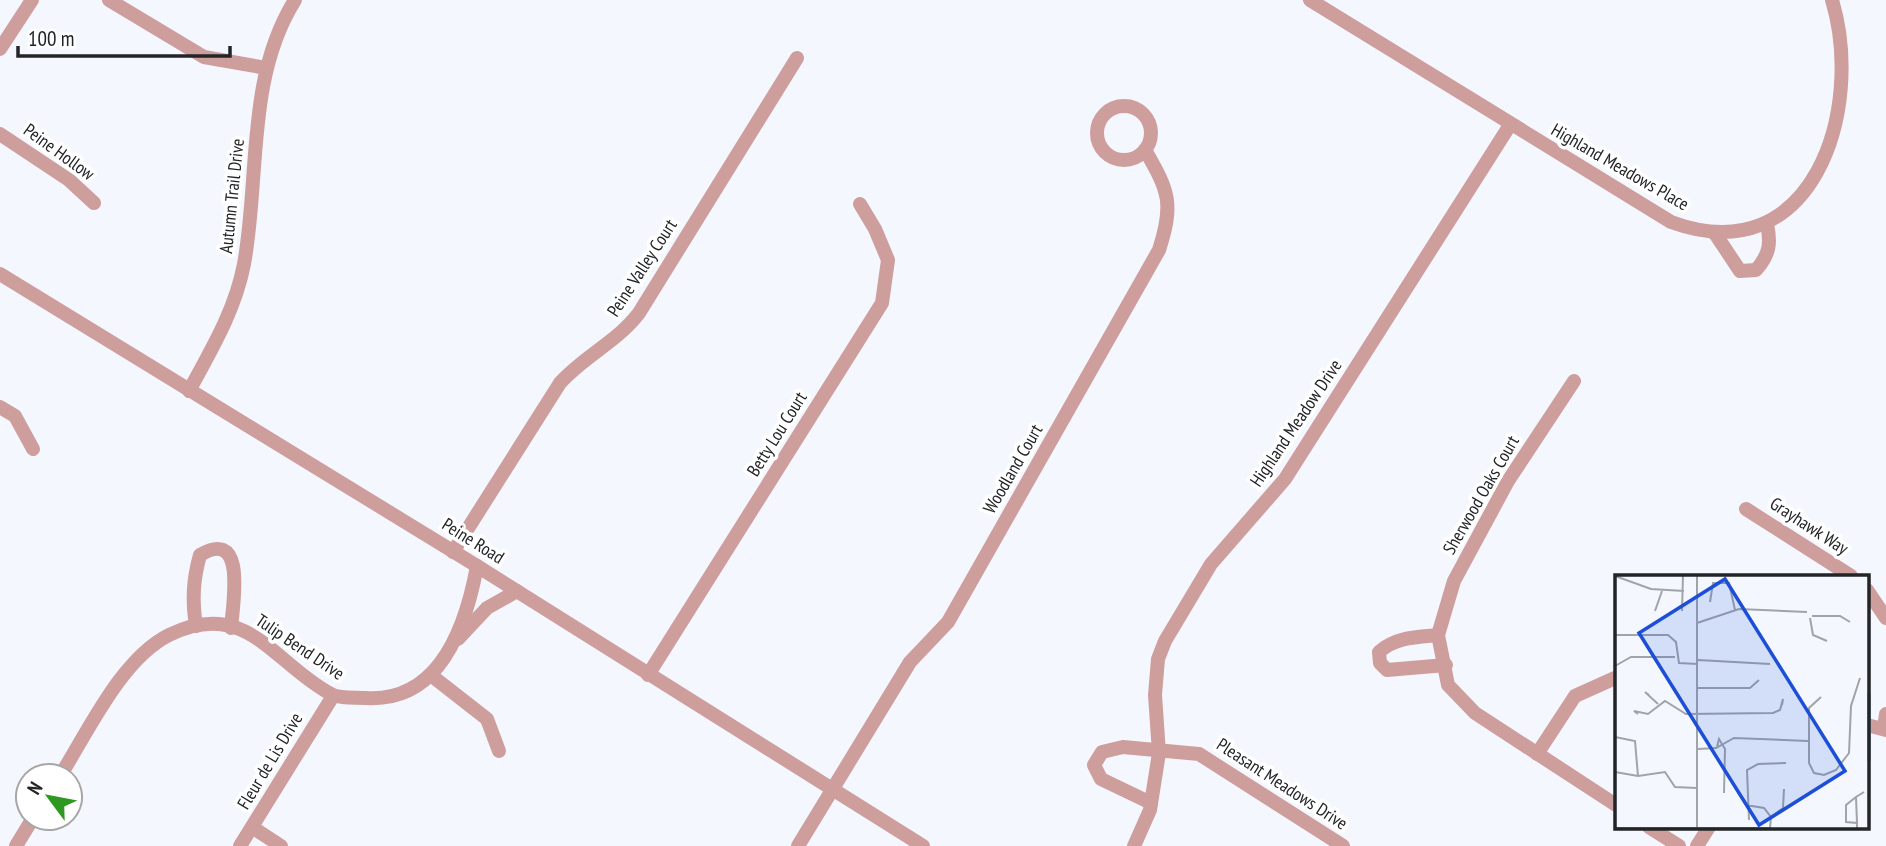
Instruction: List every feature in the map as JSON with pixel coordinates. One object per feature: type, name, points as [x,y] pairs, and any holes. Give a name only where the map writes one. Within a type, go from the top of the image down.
[{"type":"street","points":[[0,49],[32,0]]},
{"type":"street","points":[[109,0],[204,57],[266,68]]},
{"type":"street","name":"Autumn Trail Drive","points":[[189,391],[230,316],[244,265],[266,68],[274,36],[295,0]]},
{"type":"street","name":"Highland Meadows Place","points":[[1310,0],[1671,222],[1694,230],[1714,232],[1767,224],[1801,197],[1822,169],[1833,137],[1842,92],[1842,54],[1832,0]]},
{"type":"street","name":"Peine Valley Court","points":[[453,552],[560,383],[573,368],[618,337],[639,313],[797,58]]},
{"type":"street","name":"Highland Meadow Drive","points":[[1134,846],[1151,803],[1159,752],[1155,695],[1158,659],[1170,632],[1211,565],[1285,479],[1510,125]]},
{"type":"street","name":"Peine Hollow","points":[[0,134],[69,180],[94,203]]},
{"type":"street","name":"Woodland Court","points":[[798,846],[910,662],[948,622],[1159,250],[1168,222],[1166,186],[1145,150]]},
{"type":"street","name":"Betty Lou Court","points":[[648,675],[881,303],[888,260],[875,229],[860,204]]},
{"type":"street","points":[[1714,232],[1740,271],[1750,272],[1756,270],[1768,253],[1771,243],[1767,224]]},
{"type":"street","name":"Peine Road","points":[[0,274],[477,566],[923,846]]},
{"type":"street","name":"Sherwood Oaks Court","points":[[1574,382],[1508,481],[1454,581],[1438,635],[1448,685],[1475,713],[1615,804]]},
{"type":"street","points":[[0,407],[15,416],[33,449]]},
{"type":"street","name":"Grayhawk Way","points":[[1745,509],[1849,575]]},
{"type":"street","name":"Tulip Bend Drive","points":[[195,626],[193,588],[200,555],[212,548],[221,548],[228,552],[234,573],[231,628]]},
{"type":"street","points":[[452,645],[471,597],[477,566]]},
{"type":"street","points":[[499,751],[486,719],[432,676],[452,645],[487,608],[517,591]]},
{"type":"street","points":[[1868,591],[1886,618]]},
{"type":"street","name":"Tulip Bend Drive","points":[[69,762],[127,670],[144,651],[169,635],[195,626],[231,628],[252,633],[333,696],[386,699],[432,676]]},
{"type":"street","points":[[1438,635],[1406,638],[1387,645],[1379,652],[1380,663],[1387,670],[1446,666]]},
{"type":"street","points":[[1537,754],[1575,696],[1615,678]]},
{"type":"street","name":"Fleur de Lis Drive","points":[[240,846],[333,696]]},
{"type":"street","points":[[1151,803],[1101,779],[1094,765],[1102,752],[1123,747],[1159,752]]},
{"type":"street","name":"Pleasant Meadows Drive","points":[[1159,752],[1180,750],[1199,754],[1343,846]]},
{"type":"street","points":[[252,828],[281,846]]},
{"type":"street","points":[[1651,828],[1679,846]]},
{"type":"street","points":[[1697,846],[1708,828]]}]
